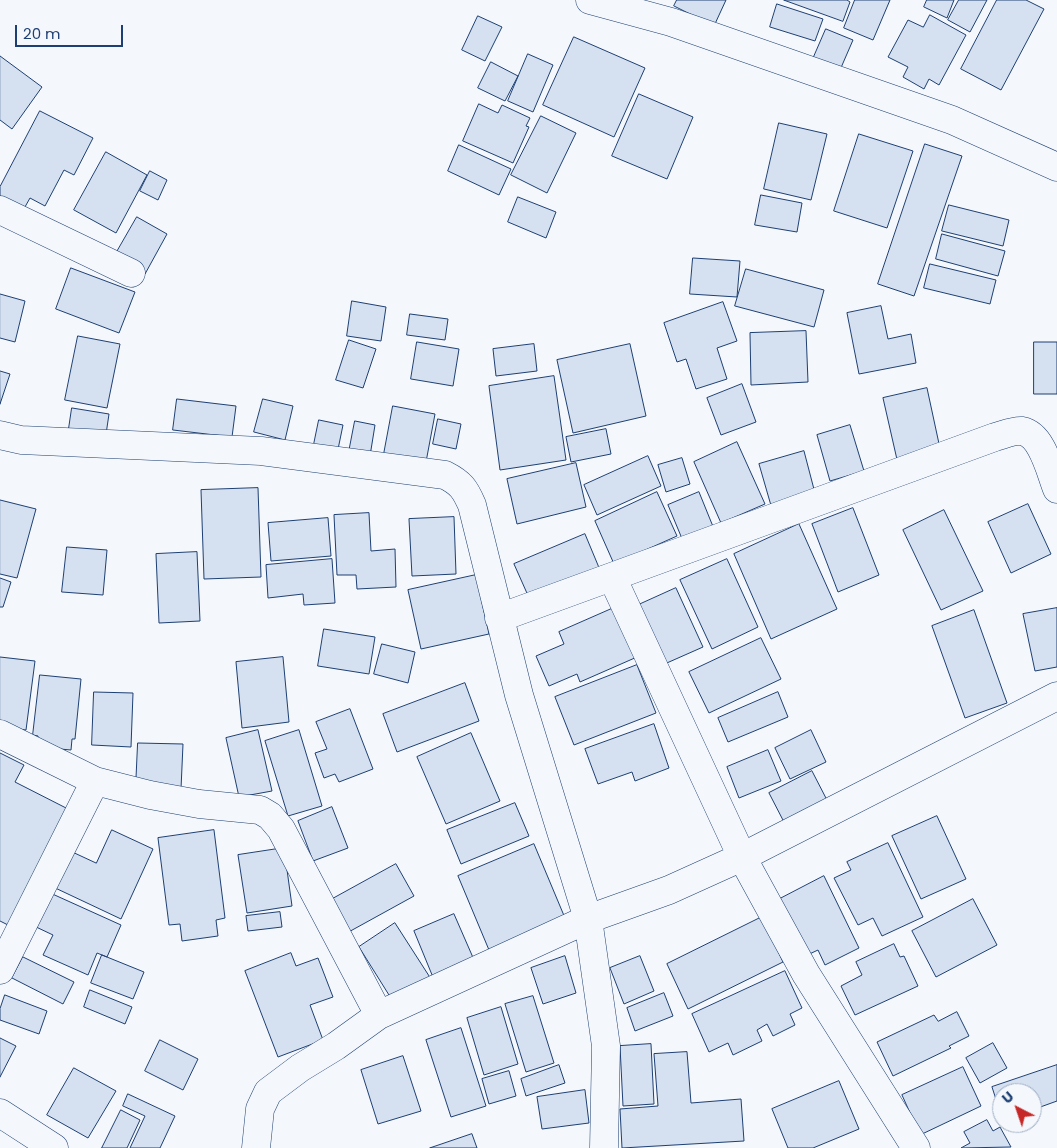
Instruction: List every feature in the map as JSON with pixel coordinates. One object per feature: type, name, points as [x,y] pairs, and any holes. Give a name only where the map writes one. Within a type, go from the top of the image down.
[{"type":"street","points":[[590,0],[671,22],[952,120],[1057,167]]},
{"type":"street","points":[[0,210],[131,273]]},
{"type":"street","points":[[499,618],[986,440],[1010,433],[1021,431],[1028,434],[1039,445],[1045,455],[1057,489]]},
{"type":"street","points":[[0,435],[21,440],[260,451],[445,475],[457,481],[465,489],[472,505],[519,695],[588,918],[606,1046],[604,1148]]},
{"type":"street","points":[[612,577],[742,857],[806,974],[916,1148]]},
{"type":"street","points":[[256,1148],[260,1109],[268,1092],[379,1015],[588,918],[669,890],[742,857],[1057,696]]},
{"type":"street","points":[[0,734],[95,781],[150,795],[199,804],[260,810],[270,816],[281,829],[379,1015]]},
{"type":"street","points":[[0,970],[95,781]]},
{"type":"street","points":[[0,1113],[54,1148]]},
{"type":"building","points":[[677,0],[726,0],[714,26],[674,6]]},
{"type":"building","points":[[784,0],[847,0],[850,2],[843,21]]},
{"type":"building","points":[[855,0],[890,0],[873,40],[844,28]]},
{"type":"building","points":[[927,0],[954,0],[947,18],[924,7]]},
{"type":"building","points":[[959,0],[987,0],[970,32],[948,20]]},
{"type":"building","points":[[997,0],[1026,0],[1044,9],[1001,90],[961,69]]},
{"type":"building","points":[[777,4],[823,19],[815,41],[770,27]]},
{"type":"building","points":[[930,15],[966,35],[939,85],[929,79],[924,89],[903,77],[908,67],[888,57],[908,20],[923,27]]},
{"type":"building","points":[[478,16],[502,27],[485,61],[462,50]]},
{"type":"building","points":[[826,29],[853,40],[840,70],[813,59]]},
{"type":"building","points":[[574,37],[645,68],[614,137],[543,105]]},
{"type":"building","points":[[528,54],[553,65],[533,112],[508,101]]},
{"type":"building","points":[[0,56],[42,87],[12,129],[0,120]]},
{"type":"building","points":[[491,62],[518,76],[505,101],[478,88]]},
{"type":"building","points":[[639,94],[693,117],[667,179],[612,156]]},
{"type":"building","points":[[479,104],[498,113],[502,105],[530,118],[526,126],[529,127],[513,163],[463,141]]},
{"type":"building","points":[[40,111],[93,138],[74,175],[64,170],[45,206],[30,198],[21,214],[0,203],[0,187]]},
{"type":"building","points":[[541,116],[576,133],[547,193],[511,175]]},
{"type":"building","points":[[779,123],[827,134],[811,200],[764,189]]},
{"type":"building","points":[[859,134],[913,151],[887,228],[834,211]]},
{"type":"building","points":[[925,144],[962,156],[914,296],[878,284]]},
{"type":"building","points":[[459,145],[511,169],[499,195],[448,171]]},
{"type":"building","points":[[106,152],[147,175],[116,233],[74,210]]},
{"type":"building","points":[[150,171],[167,180],[158,200],[140,191]]},
{"type":"building","points":[[761,195],[802,203],[797,232],[755,225]]},
{"type":"building","points":[[518,197],[556,212],[546,238],[508,222]]},
{"type":"building","points":[[949,205],[1009,220],[1003,246],[942,231]]},
{"type":"building","points":[[137,217],[167,234],[145,274],[114,257]]},
{"type":"building","points":[[942,234],[1005,251],[998,276],[936,259]]},
{"type":"building","points":[[693,258],[740,261],[737,297],[690,294]]},
{"type":"building","points":[[930,264],[996,280],[990,304],[924,288]]},
{"type":"building","points":[[71,268],[135,292],[119,333],[56,309]]},
{"type":"building","points":[[746,269],[824,290],[814,327],[735,306]]},
{"type":"building","points":[[0,294],[25,301],[15,342],[0,338]]},
{"type":"building","points":[[352,301],[386,307],[381,341],[347,336]]},
{"type":"building","points":[[723,302],[737,341],[717,348],[727,379],[696,389],[686,359],[677,362],[664,323]]},
{"type":"building","points":[[881,306],[888,339],[911,334],[916,363],[859,374],[847,313]]},
{"type":"building","points":[[410,314],[448,319],[445,340],[407,335]]},
{"type":"building","points":[[806,331],[808,382],[751,385],[750,333]]},
{"type":"building","points":[[78,336],[120,344],[107,408],[65,400]]},
{"type":"building","points":[[349,340],[376,349],[363,388],[336,380]]},
{"type":"building","points":[[417,342],[459,349],[453,386],[411,379]]},
{"type":"building","points":[[1034,342],[1057,342],[1057,394],[1034,394]]},
{"type":"building","points":[[534,344],[537,371],[496,376],[493,349]]},
{"type":"building","points":[[630,344],[646,416],[573,433],[557,360]]},
{"type":"building","points":[[0,371],[10,374],[0,404]]},
{"type":"building","points":[[554,376],[566,460],[500,470],[489,386]]},
{"type":"building","points":[[742,384],[756,422],[721,435],[707,398]]},
{"type":"building","points":[[927,388],[941,453],[898,464],[883,398]]},
{"type":"building","points":[[177,399],[236,406],[232,437],[173,430]]},
{"type":"building","points":[[263,399],[293,406],[285,440],[254,432]]},
{"type":"building","points":[[393,406],[435,414],[426,462],[384,454]]},
{"type":"building","points":[[72,408],[109,414],[105,441],[68,435]]},
{"type":"building","points":[[438,419],[461,424],[456,449],[433,444]]},
{"type":"building","points":[[319,420],[343,425],[336,459],[312,454]]},
{"type":"building","points":[[355,421],[375,425],[370,456],[349,452]]},
{"type":"building","points":[[850,425],[864,471],[830,481],[817,435]]},
{"type":"building","points":[[606,429],[611,454],[571,462],[566,437]]},
{"type":"building","points":[[737,442],[765,504],[721,523],[694,462]]},
{"type":"building","points":[[804,451],[816,497],[772,509],[759,464]]},
{"type":"building","points":[[648,456],[661,486],[597,515],[584,485]]},
{"type":"building","points":[[682,458],[690,484],[666,492],[658,465]]},
{"type":"building","points":[[576,463],[586,507],[517,524],[507,479]]},
{"type":"building","points":[[258,488],[261,577],[204,579],[201,490]]},
{"type":"building","points":[[657,492],[677,536],[614,564],[595,521]]},
{"type":"building","points":[[699,492],[714,529],[683,541],[668,505]]},
{"type":"building","points":[[0,500],[36,509],[17,578],[0,574]]},
{"type":"building","points":[[1028,504],[1051,554],[1011,573],[988,522]]},
{"type":"building","points":[[853,508],[879,575],[838,592],[812,524]]},
{"type":"building","points":[[944,510],[983,591],[941,610],[903,530]]},
{"type":"building","points":[[369,513],[371,551],[395,549],[396,587],[357,589],[356,575],[337,575],[334,515]]},
{"type":"building","points":[[454,517],[456,574],[412,576],[409,519]]},
{"type":"building","points":[[328,518],[331,556],[271,561],[268,523]]},
{"type":"building","points":[[799,524],[837,609],[771,639],[734,554]]},
{"type":"building","points":[[585,534],[600,570],[530,600],[514,564]]},
{"type":"building","points":[[67,547],[107,550],[103,595],[62,592]]},
{"type":"building","points":[[197,552],[200,621],[159,623],[156,554]]},
{"type":"building","points":[[332,559],[335,603],[304,605],[303,594],[268,598],[266,565]]},
{"type":"building","points":[[727,559],[758,627],[712,649],[680,580]]},
{"type":"building","points":[[476,575],[489,634],[421,649],[408,590]]},
{"type":"building","points":[[0,578],[11,582],[3,607],[0,607]]},
{"type":"building","points":[[676,588],[703,647],[660,666],[634,607]]},
{"type":"building","points":[[616,607],[637,657],[580,682],[577,674],[549,686],[536,656],[564,644],[559,632]]},
{"type":"building","points":[[1057,608],[1057,667],[1035,671],[1023,614]]},
{"type":"building","points":[[974,610],[1007,703],[965,718],[932,626]]},
{"type":"building","points":[[324,629],[375,637],[369,674],[318,666]]},
{"type":"building","points":[[761,638],[781,679],[709,713],[689,672]]},
{"type":"building","points":[[382,644],[415,652],[408,683],[374,674]]},
{"type":"building","points":[[0,657],[35,661],[26,730],[0,727]]},
{"type":"building","points":[[283,657],[289,722],[242,728],[236,662]]},
{"type":"building","points":[[637,665],[656,713],[574,745],[555,697]]},
{"type":"building","points":[[40,675],[81,679],[75,739],[72,739],[71,750],[38,747],[38,736],[33,735]]},
{"type":"building","points":[[465,683],[479,721],[397,752],[383,714]]},
{"type":"building","points":[[94,692],[133,693],[131,747],[92,745]]},
{"type":"building","points":[[778,692],[788,717],[728,742],[718,718]]},
{"type":"building","points":[[350,709],[373,769],[339,782],[335,774],[324,778],[315,753],[327,749],[316,722]]},
{"type":"building","points":[[654,724],[669,768],[635,781],[632,772],[598,784],[585,749]]},
{"type":"building","points":[[258,730],[272,791],[239,797],[226,738]]},
{"type":"building","points":[[299,730],[322,806],[288,816],[265,741]]},
{"type":"building","points":[[811,730],[826,762],[790,779],[775,748]]},
{"type":"building","points":[[471,733],[500,801],[446,824],[417,757]]},
{"type":"building","points":[[138,743],[183,744],[181,789],[136,787]]},
{"type":"building","points":[[768,750],[781,781],[739,798],[727,767]]},
{"type":"building","points":[[0,753],[24,765],[15,782],[70,810],[12,927],[0,921]]},
{"type":"building","points":[[812,771],[828,802],[785,824],[769,793]]},
{"type":"building","points":[[515,803],[529,836],[461,864],[447,830]]},
{"type":"building","points":[[332,807],[348,848],[313,861],[298,821]]},
{"type":"building","points":[[937,816],[966,879],[921,899],[892,836]]},
{"type":"building","points":[[112,830],[153,849],[121,919],[51,886],[68,850],[96,863]]},
{"type":"building","points":[[214,830],[225,918],[216,920],[218,936],[182,941],[180,924],[169,925],[158,838]]},
{"type":"building","points":[[888,843],[923,917],[882,936],[873,918],[858,925],[834,878],[851,870],[847,862]]},
{"type":"building","points":[[534,844],[565,918],[489,950],[458,876]]},
{"type":"building","points":[[284,848],[292,906],[247,913],[238,855]]},
{"type":"building","points":[[396,864],[414,896],[345,934],[327,902]]},
{"type":"building","points":[[824,876],[859,948],[825,965],[818,950],[803,957],[774,902]]},
{"type":"building","points":[[48,892],[121,925],[107,957],[97,953],[88,975],[43,955],[53,935],[34,926]]},
{"type":"building","points":[[973,899],[997,945],[936,977],[912,931]]},
{"type":"building","points":[[280,912],[282,927],[248,931],[246,916]]},
{"type":"building","points":[[454,914],[478,969],[437,987],[414,931]]},
{"type":"building","points":[[762,917],[783,962],[688,1009],[667,964]]},
{"type":"building","points":[[395,923],[431,979],[394,1003],[359,947]]},
{"type":"building","points":[[894,944],[900,957],[904,956],[918,986],[855,1015],[841,986],[862,975],[856,962]]},
{"type":"building","points":[[291,953],[296,966],[318,958],[333,997],[310,1005],[323,1040],[278,1057],[245,971]]},
{"type":"building","points":[[102,955],[144,972],[133,999],[91,983]]},
{"type":"building","points":[[565,956],[576,993],[543,1004],[531,968]]},
{"type":"building","points":[[640,956],[654,991],[624,1004],[610,968]]},
{"type":"building","points":[[23,957],[74,982],[63,1004],[12,978]]},
{"type":"building","points":[[785,971],[802,1008],[790,1014],[795,1025],[773,1036],[767,1024],[757,1030],[762,1041],[733,1055],[728,1043],[709,1052],[692,1014]]},
{"type":"building","points":[[90,990],[132,1007],[125,1024],[84,1007]]},
{"type":"building","points":[[664,993],[673,1016],[635,1031],[627,1008]]},
{"type":"building","points":[[5,995],[47,1011],[39,1034],[0,1020],[0,1009]]},
{"type":"building","points":[[533,996],[554,1063],[526,1072],[505,1004]]},
{"type":"building","points":[[501,1007],[518,1064],[484,1075],[467,1018]]},
{"type":"building","points":[[957,1012],[969,1036],[949,1046],[951,1048],[893,1076],[877,1042],[934,1015],[938,1021]]},
{"type":"building","points":[[461,1028],[486,1106],[451,1117],[426,1040]]},
{"type":"building","points":[[0,1038],[16,1046],[0,1077]]},
{"type":"building","points":[[160,1040],[198,1059],[183,1090],[145,1071]]},
{"type":"building","points":[[993,1043],[1007,1068],[980,1083],[966,1058]]},
{"type":"building","points":[[651,1044],[654,1104],[623,1106],[620,1046]]},
{"type":"building","points":[[687,1052],[691,1103],[741,1099],[744,1141],[622,1148],[620,1109],[658,1106],[654,1054]]},
{"type":"building","points":[[403,1056],[421,1111],[378,1124],[361,1070]]},
{"type":"building","points":[[559,1065],[565,1083],[526,1096],[521,1079]]},
{"type":"building","points":[[1057,1065],[1057,1101],[1042,1106],[1042,1083],[1004,1083]]},
{"type":"building","points":[[963,1067],[981,1106],[920,1135],[902,1095]]},
{"type":"building","points":[[74,1068],[116,1091],[88,1138],[47,1115]]},
{"type":"building","points":[[509,1071],[516,1096],[489,1104],[482,1079]]},
{"type":"building","points":[[839,1081],[859,1129],[813,1148],[788,1148],[772,1109]]},
{"type":"building","points":[[585,1090],[589,1123],[542,1129],[537,1097]]},
{"type":"building","points":[[128,1094],[175,1116],[160,1148],[130,1148],[145,1116],[123,1106]]},
{"type":"building","points":[[121,1110],[140,1120],[127,1148],[102,1148]]},
{"type":"building","points":[[987,1120],[992,1133],[1003,1133],[1011,1147],[961,1148],[970,1143],[964,1132]]},
{"type":"building","points":[[472,1134],[477,1148],[430,1148]]}]
